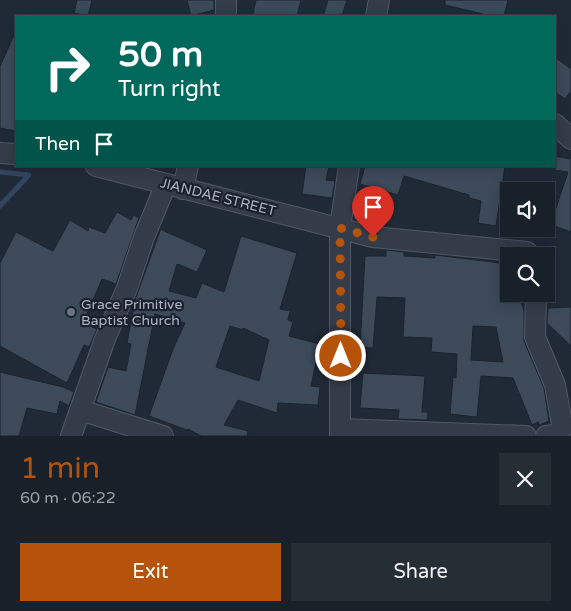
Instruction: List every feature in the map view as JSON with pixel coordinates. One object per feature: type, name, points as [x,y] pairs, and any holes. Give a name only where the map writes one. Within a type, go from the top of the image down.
[{"type":"street","points":[[226,0],[226,15]]},
{"type":"street","points":[[376,15],[379,0]]},
{"type":"street","points":[[556,125],[571,138]]},
{"type":"street","points":[[0,153],[15,154]]},
{"type":"street","name":"JIANDAE STREET","points":[[100,167],[373,237],[500,249]]},
{"type":"street","points":[[71,436],[105,339],[127,288],[144,237],[187,167]]},
{"type":"street","points":[[349,167],[340,228],[340,432],[526,436]]},
{"type":"street","points":[[536,302],[536,338],[555,385],[562,424],[562,428],[555,435],[546,436]]},
{"type":"street","points":[[80,410],[163,436]]},
{"type":"building","points":[[77,0],[92,0],[88,15],[74,13]]},
{"type":"building","points":[[187,0],[214,0],[214,10],[191,15]]},
{"type":"building","points":[[256,0],[301,0],[297,15],[253,14]]},
{"type":"building","points":[[328,0],[347,0],[342,15],[323,15]]},
{"type":"building","points":[[445,0],[508,0],[504,15],[487,15],[445,5]]},
{"type":"building","points":[[15,33],[15,131],[0,128],[0,66]]},
{"type":"building","points":[[556,58],[571,69],[571,91],[565,99],[556,93]]},
{"type":"building","points":[[556,156],[571,159],[571,232],[555,226],[555,211],[568,172],[555,170]]},
{"type":"building","points":[[306,167],[329,167],[326,180],[335,181],[332,198],[302,194]]},
{"type":"building","points":[[365,167],[505,167],[503,182],[500,182],[500,199],[496,226],[478,223],[481,201],[469,198],[469,195],[404,176],[398,195],[360,184]]},
{"type":"building","points":[[117,212],[131,220],[133,215],[139,218],[116,284],[102,279],[83,323],[97,329],[89,347],[84,345],[67,383],[0,346],[0,263],[16,232],[53,251],[70,220],[88,231],[89,227],[105,233]]},
{"type":"building","points":[[161,228],[207,250],[197,272],[177,264],[169,291],[196,298],[202,283],[224,292],[241,236],[297,253],[280,309],[290,311],[288,320],[293,322],[289,336],[320,344],[311,386],[320,387],[318,405],[278,403],[277,413],[238,400],[224,425],[248,431],[247,436],[201,436],[188,429],[149,416],[173,349],[185,323],[155,314],[135,415],[96,402],[108,367],[126,371],[131,344],[127,343],[135,300]],"holes":[[[230,326],[243,330],[243,328],[269,340],[259,381],[216,367]]]},
{"type":"building","points":[[386,250],[404,252],[404,256],[435,258],[435,255],[500,263],[500,302],[521,302],[524,311],[524,341],[544,388],[549,421],[539,425],[538,422],[532,425],[513,378],[481,376],[477,417],[450,414],[453,377],[456,378],[457,354],[431,352],[432,338],[403,337],[405,298],[377,297],[373,348],[360,347],[365,256],[386,256]],"holes":[[[473,326],[496,327],[503,362],[471,360]]]},
{"type":"building","points":[[571,307],[571,346],[547,323],[548,308]]},
{"type":"building","points":[[0,372],[63,387],[74,392],[69,406],[60,401],[57,414],[27,408],[19,436],[0,436]]},
{"type":"building","points":[[363,373],[425,376],[422,412],[428,412],[427,420],[398,419],[399,410],[360,408]]},
{"type":"waterway","points":[[0,172],[29,175],[0,206]]},
{"type":"place","name":"Grace Primitive Baptist Church","points":[[71,312]]},
{"type":"route","points":[[341,356],[340,228],[373,237]]}]
